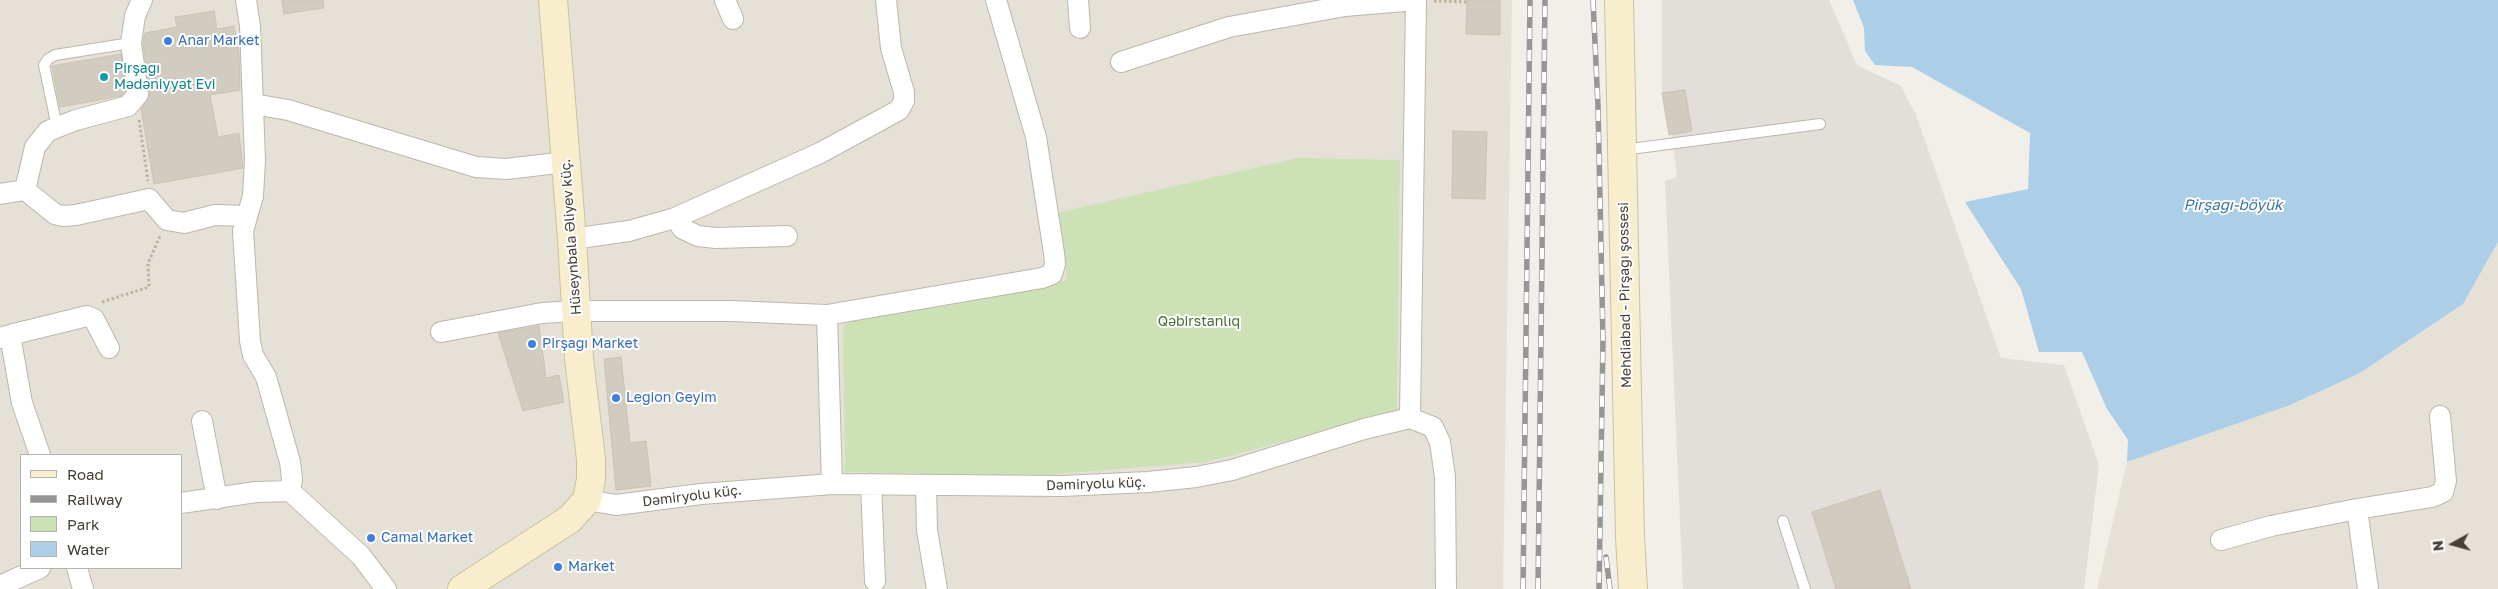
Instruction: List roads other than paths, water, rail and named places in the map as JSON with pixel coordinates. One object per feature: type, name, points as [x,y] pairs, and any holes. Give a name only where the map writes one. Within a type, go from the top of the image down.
[{"type":"street","points":[[25,190],[35,147],[48,131],[116,111],[128,106],[138,94],[138,81],[131,42],[135,16],[142,0]]},
{"type":"street","points":[[246,0],[250,26],[255,183],[243,231],[250,341],[253,354],[266,377],[290,462],[292,479],[290,491]]},
{"type":"street","name":"Hüseynbala Əliyev küç.","points":[[553,0],[572,239],[579,359],[591,459],[591,479],[586,500]]},
{"type":"street","points":[[725,0],[733,19]]},
{"type":"street","points":[[572,239],[629,231],[675,218],[820,153],[899,110],[904,101],[904,92],[891,48],[886,0]]},
{"type":"street","points":[[440,332],[542,313],[576,311],[731,311],[827,315],[1042,278],[1052,274],[1055,264],[1054,253],[1036,138],[996,0]]},
{"type":"street","points":[[1078,0],[1080,28]]},
{"type":"street","points":[[1120,62],[1229,27],[1344,6],[1416,0],[1410,418],[1433,427],[1440,442],[1445,476],[1446,589]]},
{"type":"street","name":"Mehdiabad - Pirşağı şossesi","points":[[1619,0],[1630,538],[1633,589]]},
{"type":"street","points":[[253,104],[303,114],[476,167],[506,168],[566,162]]},
{"type":"street","points":[[0,194],[25,190],[55,214],[63,216],[76,215],[149,199],[158,212],[167,220],[184,223],[215,215],[246,216]]},
{"type":"street","points":[[675,218],[682,229],[698,236],[716,238],[787,236]]},
{"type":"street","points":[[827,315],[832,484]]},
{"type":"street","points":[[40,454],[22,402],[5,336],[87,316],[94,320],[109,348]]},
{"type":"street","points":[[2222,540],[2271,526],[2432,497],[2444,492],[2446,481],[2440,416]]},
{"type":"street","name":"Dəmiryolu küç.","points":[[586,500],[616,505],[701,494],[832,484],[1062,486],[1148,482],[1196,477],[1232,470],[1364,429],[1410,418]]},
{"type":"street","points":[[202,421],[217,499]]},
{"type":"street","points":[[871,484],[875,581]]},
{"type":"street","points":[[926,485],[927,530],[937,589]]},
{"type":"street","points":[[182,503],[256,492],[290,491],[361,556],[386,589]]},
{"type":"street","points":[[463,589],[548,535],[579,511],[586,500]]},
{"type":"street","points":[[2357,509],[2368,589]]},
{"type":"street","points":[[2,585],[38,569]]},
{"type":"street","points":[[77,569],[83,589]]},
{"type":"lane","points":[[57,127],[44,65],[48,58],[55,55],[131,42]]},
{"type":"lane","points":[[1622,150],[1820,124]]},
{"type":"lane","points":[[1783,521],[1805,589]]},
{"type":"water","name":"Pirşağı-böyük","points":[[1853,0],[2498,0],[2498,242],[2463,304],[2360,373],[2290,405],[2127,462],[2128,440],[2107,409],[2082,352],[2039,352],[2021,289],[1965,202],[2028,189],[2030,133],[1912,67],[1875,65],[1865,51],[1864,28]]},
{"type":"railway","points":[[1523,589],[1530,0]]},
{"type":"railway","points":[[1538,589],[1545,0]]},
{"type":"railway","points":[[1593,0],[1598,106],[1603,340],[1599,589]]},
{"type":"railway","points":[[1606,557],[1610,589]]},
{"type":"place","name":"Anar Market","points":[[168,41]]},
{"type":"place","name":"Pirşağı Mədəniyyət Evi","points":[[104,77]]},
{"type":"place","name":"Pirşağı Market","points":[[532,344]]},
{"type":"place","name":"Legion Geyim","points":[[616,398]]},
{"type":"place","name":"Camal Market","points":[[371,538]]},
{"type":"place","name":"Market","points":[[558,567]]},
{"type":"park label","name":"Qəbirstanlıq","points":[[1199,322]]}]
